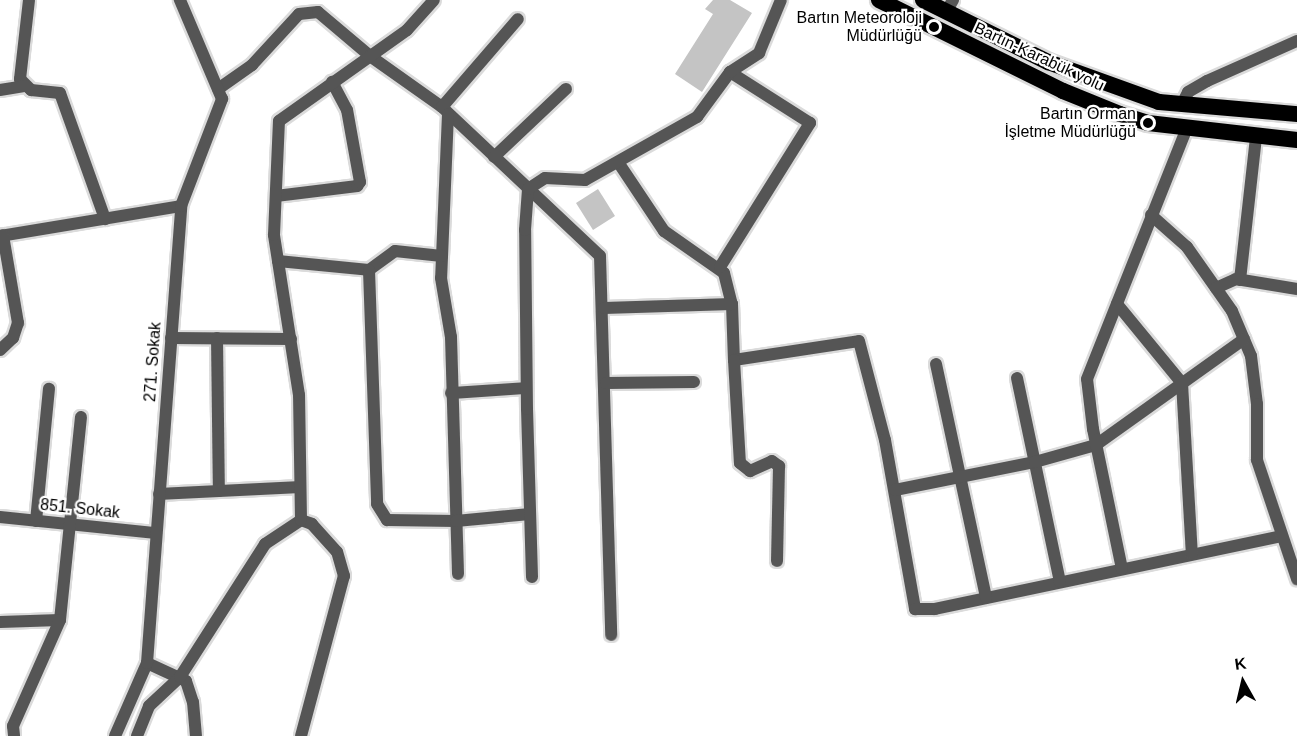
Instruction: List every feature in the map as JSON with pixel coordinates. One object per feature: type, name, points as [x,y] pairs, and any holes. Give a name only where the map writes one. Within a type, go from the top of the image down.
[{"type":"highway","name":"Bartın-Karabük yolu","points":[[879,0],[1063,91],[1148,123],[1297,140]]},
{"type":"highway","name":"Bartın-Karabük yolu","points":[[923,0],[950,6],[1048,62],[1159,102],[1297,114]]},
{"type":"street","points":[[29,0],[20,79],[31,90],[60,93],[105,219]]},
{"type":"street","name":"271. Sokak","points":[[116,736],[147,663],[182,206],[222,99],[180,0]]},
{"type":"street","points":[[301,520],[300,395],[274,235],[279,121],[407,30],[434,0]]},
{"type":"street","points":[[528,189],[545,178],[585,180],[697,117],[730,72],[759,53],[781,0]]},
{"type":"street","points":[[218,89],[252,65],[303,11],[318,12],[370,56],[445,111],[600,256],[604,308],[612,635]]},
{"type":"street","points":[[458,574],[451,337],[441,278],[445,111],[518,19]]},
{"type":"street","points":[[1182,104],[1188,92],[1207,81],[1297,41]]},
{"type":"street","points":[[720,267],[810,123],[730,72]]},
{"type":"street","points":[[276,196],[357,186],[360,182],[347,110],[332,82]]},
{"type":"street","points":[[0,90],[27,86]]},
{"type":"street","points":[[494,157],[566,89]]},
{"type":"street","points":[[1122,569],[1096,445],[1087,379],[1187,128]]},
{"type":"street","points":[[1240,280],[1256,137]]},
{"type":"street","points":[[618,162],[664,231],[720,267],[732,304],[740,463],[750,471],[772,462],[779,466],[777,561]]},
{"type":"street","points":[[528,189],[526,388],[532,577]]},
{"type":"street","points":[[0,350],[13,338],[18,323],[1,235],[182,206]]},
{"type":"street","points":[[1151,215],[1187,247],[1216,288],[1251,356],[1257,404],[1257,460],[1297,579]]},
{"type":"street","points":[[278,261],[369,270],[395,251],[442,256]]},
{"type":"street","points":[[369,270],[377,504],[387,519],[456,521],[530,514]]},
{"type":"street","points":[[1216,288],[1240,280],[1297,289]]},
{"type":"street","points":[[604,308],[732,304]]},
{"type":"street","points":[[1117,304],[1182,383],[1192,554]]},
{"type":"street","points":[[171,338],[291,339]]},
{"type":"street","points":[[217,338],[219,491]]},
{"type":"street","points":[[895,490],[1035,462],[1096,445],[1244,339]]},
{"type":"street","points":[[734,360],[859,341],[895,490],[915,609],[936,609],[1281,536]]},
{"type":"street","points":[[936,364],[986,598]]},
{"type":"street","points":[[1017,378],[1060,582]]},
{"type":"street","points":[[606,383],[694,382]]},
{"type":"street","points":[[451,393],[526,388]]},
{"type":"street","points":[[36,521],[49,389]]},
{"type":"street","points":[[14,736],[14,726],[60,620],[81,417]]},
{"type":"street","points":[[159,494],[300,487]]},
{"type":"street","name":"851. Sokak","points":[[0,517],[156,533]]},
{"type":"street","points":[[137,736],[149,706],[180,677],[265,544],[301,520]]},
{"type":"street","points":[[301,520],[312,524],[337,552],[344,576],[301,736]]},
{"type":"street","points":[[0,622],[60,620]]},
{"type":"street","points":[[147,663],[180,677],[190,689],[196,736]]},
{"type":"building","points":[[713,0],[730,0],[752,13],[702,92],[675,74],[713,14],[705,9]]},
{"type":"building","points":[[598,189],[615,216],[593,230],[576,203]]},
{"type":"place","name":"Bartın Meteoroloji Müdürlüğü","points":[[934,27]]},
{"type":"place","name":"Bartın Orman İşletme Müdürlüğü","points":[[1148,123]]}]
